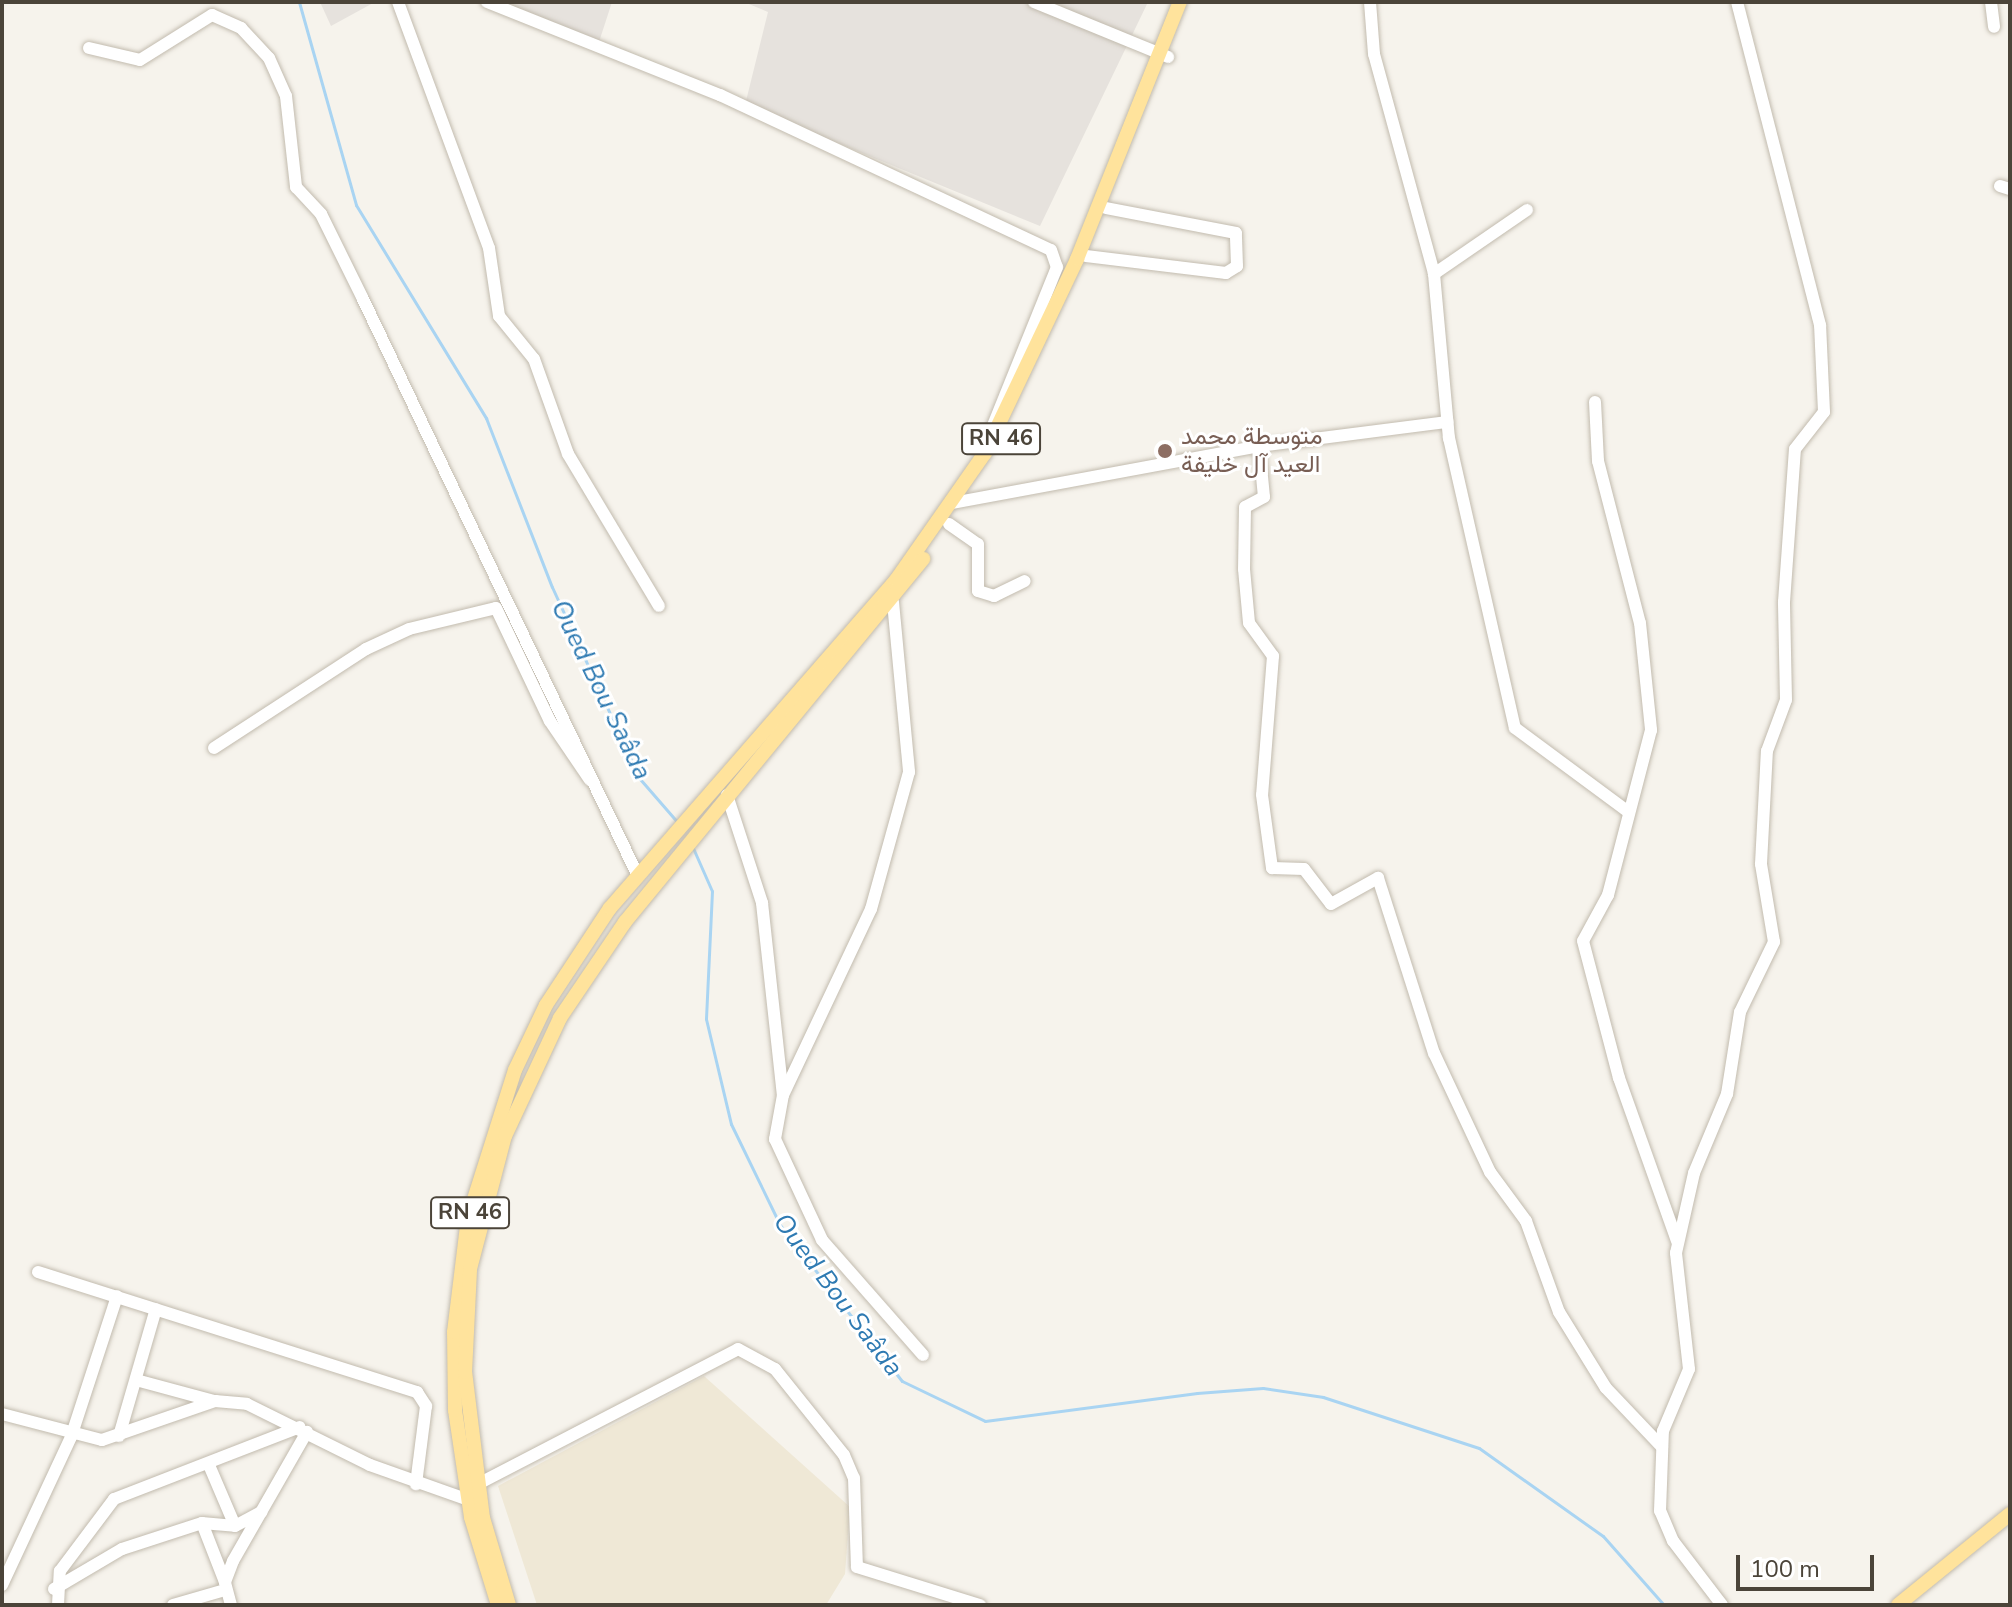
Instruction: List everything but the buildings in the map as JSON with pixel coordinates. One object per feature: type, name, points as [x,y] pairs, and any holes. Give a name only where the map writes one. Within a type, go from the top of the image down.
[{"type":"main road","name":"RN 46","points":[[509,1605],[478,1484],[466,1328],[489,1178],[560,1018],[666,867],[893,602],[949,524],[1086,256],[1164,56],[1180,2]]},
{"type":"main road","name":"RN 46","points":[[498,1605],[469,1500],[455,1410],[454,1332],[478,1178],[546,1005],[637,874],[706,792],[896,580],[958,502],[985,453],[1077,259],[1164,56],[1191,2]]},
{"type":"main road","points":[[1898,1605],[2010,1514]]},
{"type":"street","points":[[398,2],[489,248],[499,316],[534,359],[568,454],[659,606]]},
{"type":"street","points":[[487,2],[720,95],[1051,250],[1057,267],[985,453]]},
{"type":"street","points":[[1034,2],[1164,56]]},
{"type":"street","points":[[1370,2],[1374,54],[1434,274],[1447,422],[1493,652],[1515,728],[1627,811]]},
{"type":"street","points":[[1722,1605],[1663,1525],[1662,1447],[1689,1369],[1676,1299],[1677,1241],[1694,1173],[1727,1094],[1740,1012],[1774,942],[1761,864],[1765,759],[1786,700],[1784,602],[1796,444],[1824,412],[1820,325],[1737,2]]},
{"type":"street","points":[[1991,2],[1994,27]]},
{"type":"street","points":[[89,48],[140,60],[212,15],[241,28],[269,58],[286,96],[289,167],[296,187],[321,214],[601,793],[637,874]]},
{"type":"street","points":[[1086,256],[1226,273],[1237,266],[1241,240],[1234,232],[1106,208]]},
{"type":"street","points":[[1434,274],[1527,210]]},
{"type":"street","points":[[1595,402],[1598,461],[1640,623],[1650,704],[1642,786],[1627,811],[1608,895],[1583,941],[1619,1078],[1677,1241]]},
{"type":"street","points":[[958,502],[1259,446],[1447,422]]},
{"type":"street","points":[[1259,446],[1265,493],[1245,507],[1244,569],[1249,623],[1273,656],[1262,795],[1272,868],[1304,869],[1331,904],[1378,878],[1434,1053],[1490,1172],[1526,1221],[1559,1312],[1606,1388],[1662,1447]]},
{"type":"street","points":[[949,524],[978,544],[978,591],[994,596],[1025,581]]},
{"type":"street","points":[[893,602],[909,772],[855,952],[783,1095],[775,1139],[813,1225],[923,1355]]},
{"type":"street","points":[[214,748],[366,649],[409,629],[496,608],[550,721],[601,793]]},
{"type":"street","points":[[727,795],[762,903],[783,1095]]},
{"type":"street","points":[[38,1272],[417,1392],[426,1406],[416,1484]]},
{"type":"street","points":[[2,1585],[71,1437],[117,1296]]},
{"type":"street","points":[[119,1436],[156,1309]]},
{"type":"street","points":[[478,1484],[738,1349],[775,1369],[844,1455],[854,1478],[857,1567],[980,1605]]},
{"type":"street","points":[[136,1380],[215,1401],[247,1404],[416,1484],[469,1500]]},
{"type":"street","points":[[2,1414],[71,1437],[119,1436],[215,1401]]},
{"type":"street","points":[[58,1605],[54,1589],[114,1499],[304,1430]]},
{"type":"street","points":[[173,1605],[225,1586],[304,1430]]},
{"type":"street","points":[[209,1465],[235,1526]]},
{"type":"street","points":[[54,1589],[122,1549],[202,1523],[235,1526],[261,1512]]},
{"type":"street","points":[[202,1523],[231,1605]]},
{"type":"shaded area","points":[[320,2],[375,2],[331,26]]},
{"type":"shaded area","points":[[497,2],[612,2],[598,45]]},
{"type":"shaded area","points":[[744,2],[1148,2],[1040,226],[745,105],[768,12]]},
{"type":"shaded area","points":[[704,1376],[850,1507],[845,1574],[826,1605],[537,1605],[498,1486]]},
{"type":"waterway","name":"Oued Bou Saâda","points":[[299,2],[356,205],[486,418],[552,587],[640,779],[679,824]]},
{"type":"waterway","name":"Oued Bou Saâda","points":[[693,848],[712,891],[706,1019],[731,1124],[780,1225],[902,1381],[985,1421],[1197,1393],[1263,1388],[1323,1397],[1479,1448],[1603,1536],[1664,1605]]},
{"type":"place","name":"متوسطة محمد العيد آل خليفة","points":[[1165,451]]}]
